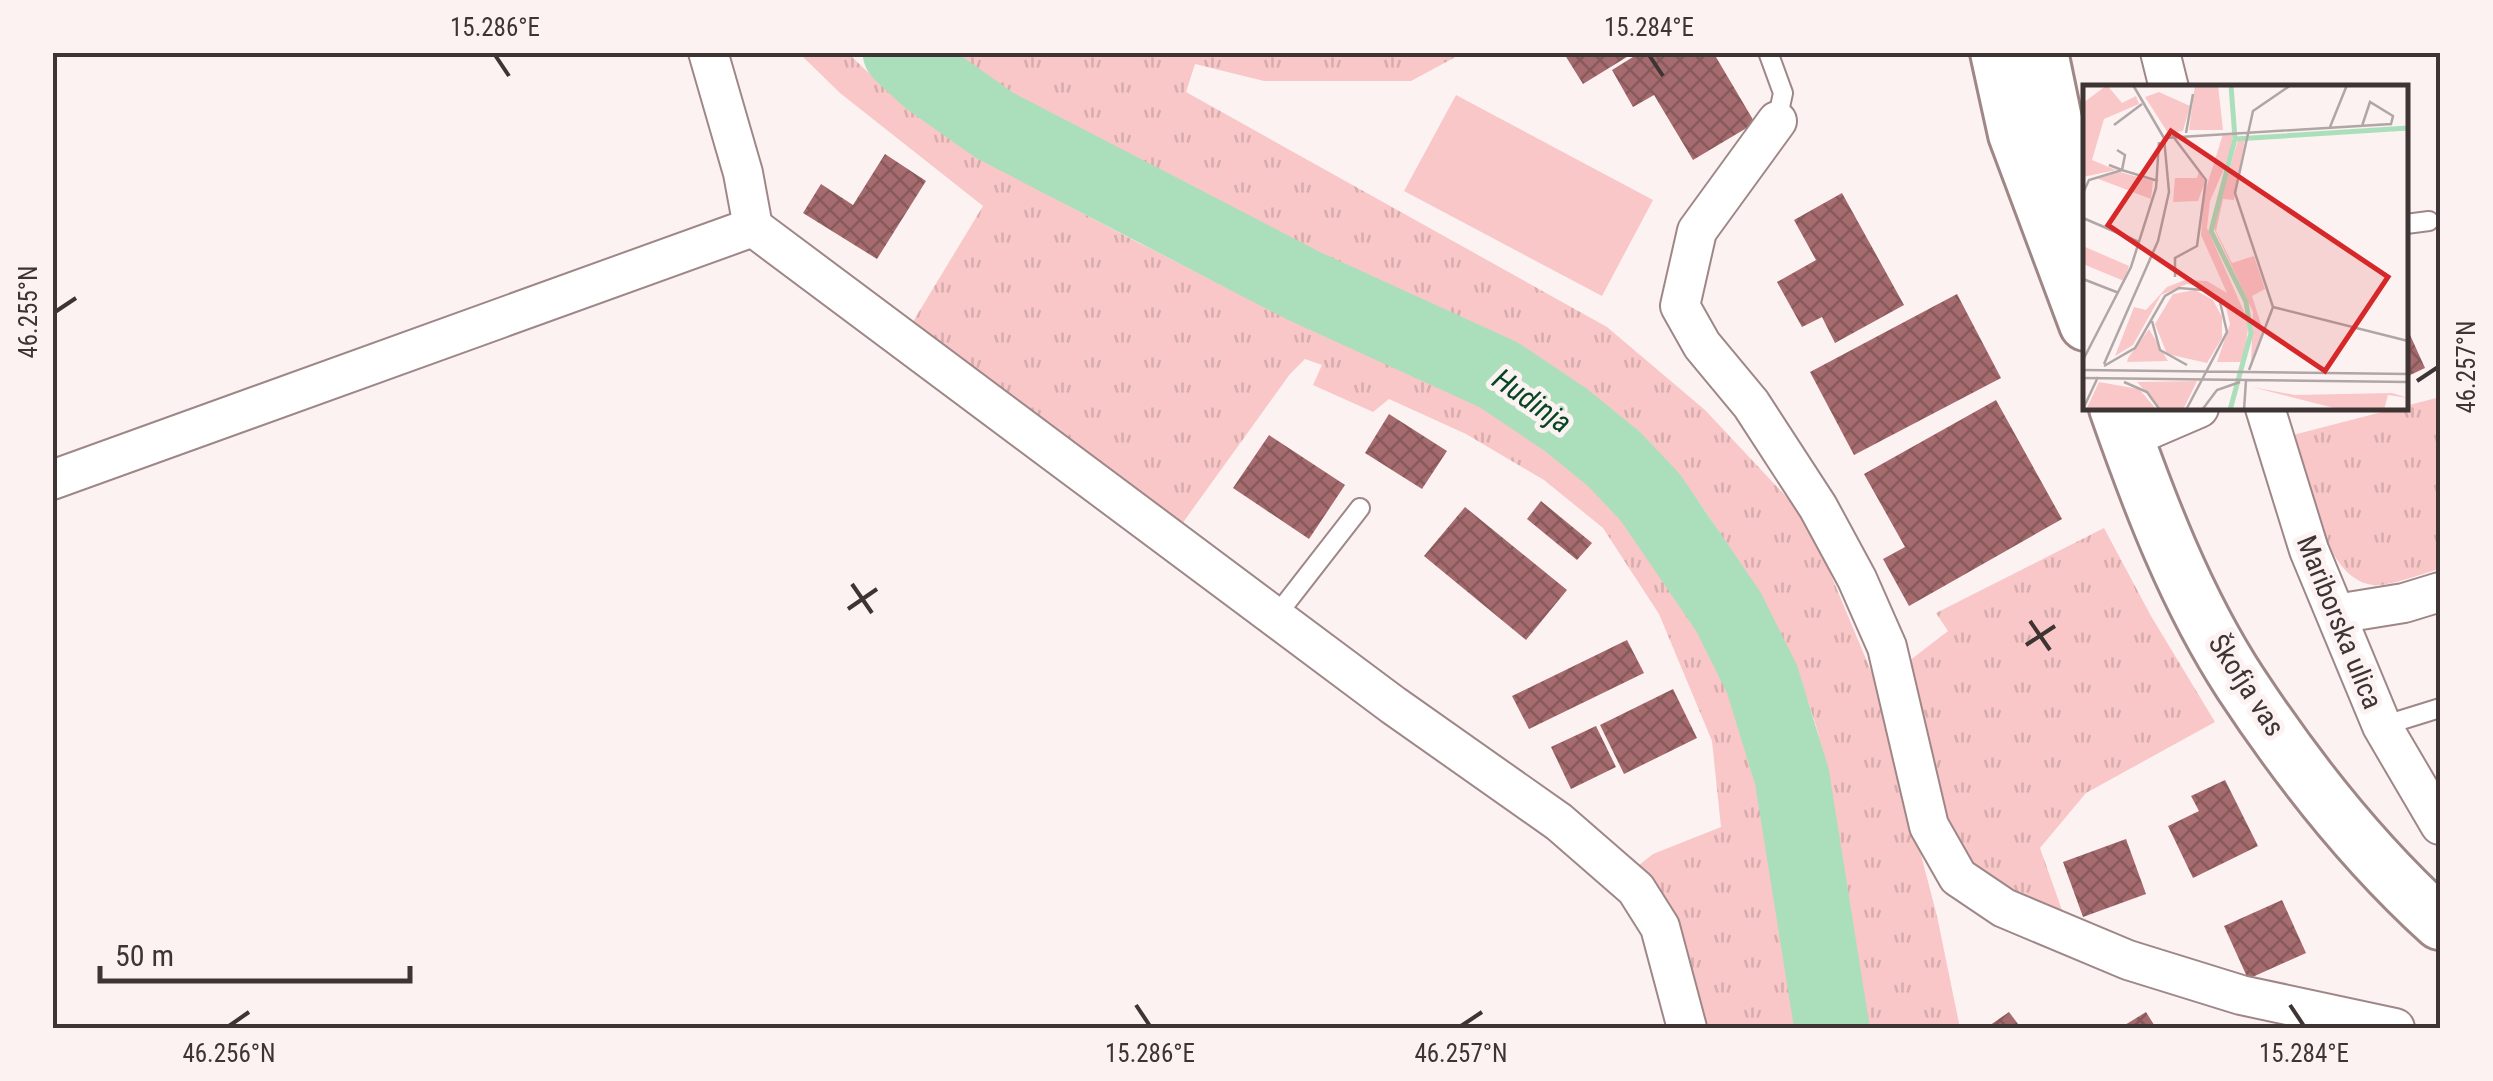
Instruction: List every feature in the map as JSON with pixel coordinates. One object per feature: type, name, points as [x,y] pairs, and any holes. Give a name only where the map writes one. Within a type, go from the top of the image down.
[{"type":"main road","points":[[1996,52],[2014,134],[2083,316]]},
{"type":"main road","points":[[2041,52],[2083,252]]},
{"type":"main road","name":"Škofja vas","points":[[2122,423],[2145,491],[2188,588],[2240,683],[2320,790],[2404,890],[2440,923]]},
{"type":"street","points":[[708,52],[743,173],[753,227],[1393,705],[1559,822],[1636,889],[1660,926],[1687,1028]]},
{"type":"street","points":[[2160,52],[2168,85]]},
{"type":"street","points":[[1777,121],[1698,232],[1680,306],[1702,345],[1751,404],[1818,506],[1857,579],[1887,648],[1929,826],[1958,877],[2004,908],[2128,960],[2241,995],[2395,1028]]},
{"type":"street","points":[[52,480],[753,227]]},
{"type":"street","points":[[2122,423],[2189,410]]},
{"type":"street","name":"Mariborska ulica","points":[[2266,410],[2309,550],[2382,726],[2440,825]]},
{"type":"street","points":[[2336,614],[2404,603],[2440,592]]},
{"type":"lane","points":[[1768,52],[1783,93],[1777,121]]},
{"type":"lane","points":[[2408,224],[2429,221]]},
{"type":"lane","points":[[1276,616],[1360,508]]},
{"type":"lane","points":[[2382,726],[2440,708]]},
{"type":"green space","points":[[799,53],[848,53],[914,110],[1022,180],[1294,321],[1510,420],[1557,450],[1611,499],[1688,594],[1741,695],[1772,818],[1800,1028],[1704,1028],[1634,869],[1653,854],[1721,827],[1712,741],[1659,614],[1603,528],[1544,480],[1466,434],[1389,399],[1373,412],[1313,385],[1322,365],[1305,359],[1290,374],[1174,535],[911,325],[983,206],[840,93]]},
{"type":"green space","points":[[946,53],[1463,53],[1411,81],[1264,81],[1195,64],[1186,92],[1607,327],[1705,410],[1808,520],[1876,683],[1937,916],[1960,1028],[1853,1028],[1838,931],[1827,779],[1817,729],[1781,641],[1727,546],[1698,501],[1668,467],[1596,406],[1514,354],[1391,285],[1372,281],[1111,165],[1008,100]]},
{"type":"green space","points":[[1456,95],[1653,200],[1602,296],[1404,191]]},
{"type":"green space","points":[[2440,397],[2440,569],[2373,585],[2356,579],[2329,546],[2310,499],[2293,435],[2390,410],[2408,410],[2408,405]]},
{"type":"green space","points":[[2104,528],[2215,722],[2086,793],[2040,848],[2063,913],[2005,895],[1955,851],[1924,742],[1918,693],[1909,661],[1948,631],[1936,613]]},
{"type":"building","points":[[1563,52],[1635,52],[1583,84]]},
{"type":"building","points":[[1641,52],[1713,52],[1755,123],[1693,160],[1654,95],[1633,107],[1612,70]]},
{"type":"building","points":[[885,154],[926,181],[877,259],[803,213],[821,184],[853,205]]},
{"type":"building","points":[[1842,193],[1904,305],[1835,343],[1822,317],[1802,327],[1777,282],[1816,260],[1794,220]]},
{"type":"building","points":[[1957,294],[2001,378],[1854,455],[1810,372]]},
{"type":"building","points":[[2408,330],[2425,368],[2408,376]]},
{"type":"building","points":[[1996,400],[2062,519],[1909,606],[1883,559],[1905,547],[1864,474]]},
{"type":"building","points":[[1389,414],[1447,451],[1422,489],[1365,453]]},
{"type":"building","points":[[1269,435],[1345,485],[1309,539],[1233,488]]},
{"type":"building","points":[[1541,501],[1592,543],[1577,560],[1527,519]]},
{"type":"building","points":[[1465,507],[1567,590],[1526,640],[1424,556]]},
{"type":"building","points":[[1627,640],[1644,673],[1529,729],[1512,696]]},
{"type":"building","points":[[1673,689],[1697,738],[1624,774],[1600,725]]},
{"type":"building","points":[[1596,726],[1616,767],[1571,789],[1551,747]]},
{"type":"building","points":[[2225,780],[2258,846],[2193,878],[2168,826],[2199,811],[2191,796]]},
{"type":"building","points":[[2126,839],[2146,894],[2083,917],[2063,862]]},
{"type":"building","points":[[2282,900],[2306,953],[2248,979],[2224,926]]},
{"type":"building","points":[[2009,1012],[2021,1028],[1986,1028]]},
{"type":"building","points":[[2146,1012],[2156,1028],[2120,1028]]},
{"type":"waterway","name":"Hudinja","points":[[900,52],[929,79],[994,125],[1304,286],[1499,375],[1566,420],[1614,459],[1650,497],[1728,611],[1762,679],[1792,777],[1832,1028]]}]
